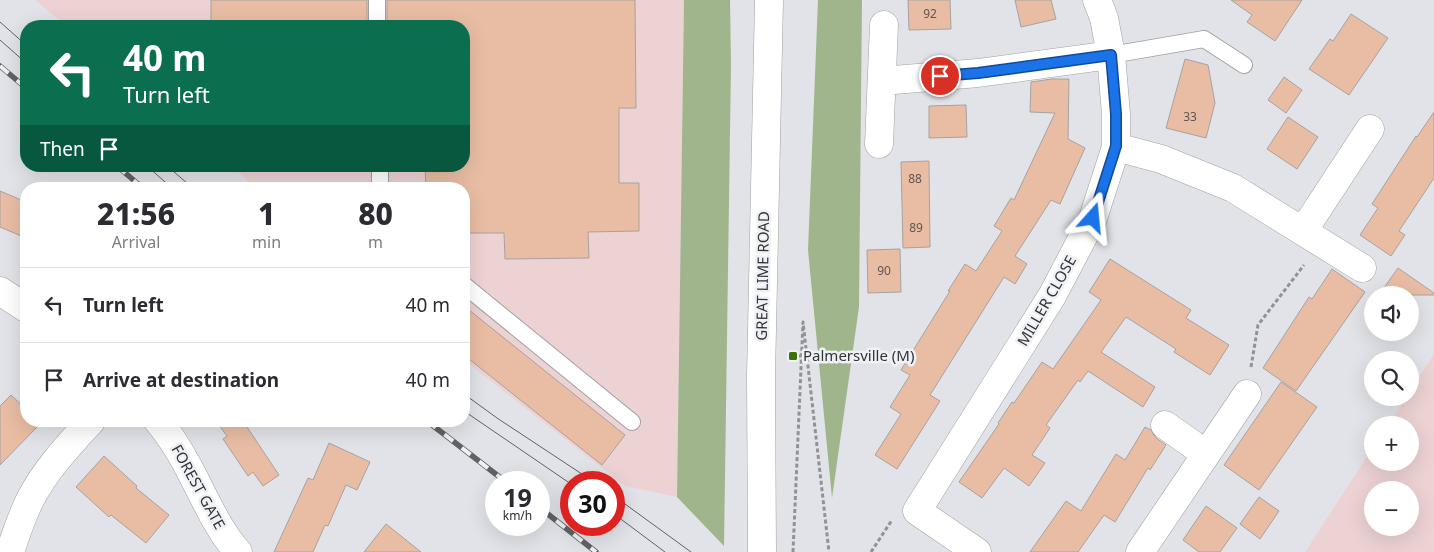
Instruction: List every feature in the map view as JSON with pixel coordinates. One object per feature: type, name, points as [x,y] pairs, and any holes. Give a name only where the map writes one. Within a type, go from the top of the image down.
[{"type":"street","name":"GREAT LIME ROAD","points":[[762,552],[761,376],[769,0]]},
{"type":"street","name":"MILLER CLOSE","points":[[917,511],[1052,296],[1093,218],[1116,146],[1116,114],[1111,55],[1104,18],[1097,0]]},
{"type":"street","points":[[879,144],[884,25]]},
{"type":"street","points":[[882,81],[978,73],[1111,55]]},
{"type":"street","points":[[1312,237],[1370,129]]},
{"type":"street","points":[[1116,146],[1161,159],[1233,188],[1362,268]]},
{"type":"street","points":[[0,290],[20,304]]},
{"type":"street","points":[[1140,552],[1247,394]]},
{"type":"street","points":[[1165,425],[1206,454]]},
{"type":"street","points":[[10,552],[32,496],[58,457],[86,427]]},
{"type":"street","name":"FOREST GATE","points":[[163,427],[186,463],[217,524],[238,552]]},
{"type":"street","points":[[917,511],[977,552]]},
{"type":"lane","points":[[377,0],[377,20]]},
{"type":"lane","points":[[1111,55],[1204,39],[1244,65]]},
{"type":"lane","points":[[470,290],[632,422]]},
{"type":"path","points":[[1247,394],[1258,325],[1312,237]]},
{"type":"path","points":[[793,552],[803,322],[829,552]]},
{"type":"path","points":[[871,552],[894,516],[917,511]]},
{"type":"shaded area","points":[[35,0],[684,0],[677,497],[625,486],[625,471],[606,471],[470,365],[470,182],[249,182],[238,172],[470,172],[470,20],[59,20]]},
{"type":"shaded area","points":[[1434,354],[1434,552],[1305,552],[1364,461],[1364,471],[1419,471],[1419,416],[1394,416],[1401,406],[1419,406],[1419,377]]},
{"type":"green space","points":[[684,0],[730,0],[731,64],[724,546],[677,497]]},
{"type":"green space","points":[[818,0],[862,0],[859,307],[832,498],[808,250]]},
{"type":"building","points":[[211,0],[367,0],[367,20],[211,20]]},
{"type":"building","points":[[387,0],[635,0],[636,108],[619,108],[619,183],[639,183],[639,231],[588,232],[589,258],[505,259],[504,233],[470,233],[470,182],[426,182],[425,172],[470,172],[470,20],[387,20]]},
{"type":"building","points":[[908,0],[950,0],[951,29],[909,30]]},
{"type":"building","points":[[1015,0],[1051,0],[1056,19],[1021,27]]},
{"type":"building","points":[[1231,0],[1302,0],[1275,41],[1247,22],[1252,15]]},
{"type":"building","points":[[1351,14],[1388,38],[1349,95],[1309,69],[1330,39],[1333,41]]},
{"type":"building","points":[[1185,59],[1208,65],[1215,103],[1206,138],[1166,128]]},
{"type":"building","points":[[1284,77],[1302,90],[1286,113],[1268,100]]},
{"type":"building","points":[[1069,79],[1068,139],[1085,148],[1060,204],[1051,200],[1015,256],[1027,264],[1015,284],[1004,277],[930,395],[940,401],[897,469],[875,455],[901,414],[890,407],[910,375],[901,370],[965,264],[976,271],[1002,231],[994,226],[1011,198],[1014,200],[1055,113],[1030,112],[1031,82]]},
{"type":"building","points":[[966,105],[967,137],[929,138],[929,106]]},
{"type":"building","points":[[1434,112],[1434,178],[1399,231],[1405,235],[1391,256],[1360,235],[1378,208],[1372,204],[1416,136]]},
{"type":"building","points":[[1288,117],[1318,137],[1297,169],[1267,149]]},
{"type":"building","points":[[929,161],[930,247],[903,248],[901,162]]},
{"type":"building","points":[[0,191],[20,199],[20,235],[0,227]]},
{"type":"building","points":[[900,249],[901,292],[868,293],[867,250]]},
{"type":"building","points":[[1110,259],[1191,310],[1186,318],[1229,345],[1210,375],[1174,352],[1176,349],[1126,317],[1101,352],[1155,387],[1143,407],[1088,371],[1080,382],[1078,380],[1046,425],[1050,428],[1032,455],[1045,463],[1029,486],[1004,468],[982,498],[959,482],[1012,402],[1014,403],[1042,362],[1053,369],[1101,300],[1089,292]]},
{"type":"building","points":[[1398,268],[1434,293],[1434,295],[1419,295],[1419,286],[1385,286]]},
{"type":"building","points":[[1332,269],[1364,291],[1296,391],[1263,368],[1309,297],[1312,299]]},
{"type":"building","points":[[470,311],[625,435],[602,465],[470,360]]},
{"type":"building","points":[[1281,382],[1317,407],[1259,490],[1224,465]]},
{"type":"building","points":[[11,395],[20,403],[20,427],[37,427],[0,465],[0,406]]},
{"type":"building","points":[[220,427],[247,427],[279,475],[263,486],[253,472],[248,476],[223,439],[227,436]]},
{"type":"building","points":[[1145,427],[1151,430],[1156,438],[1166,445],[1150,470],[1148,468],[1115,522],[1104,515],[1078,552],[1030,552],[1066,501],[1081,511],[1116,454],[1125,460]]},
{"type":"building","points":[[329,443],[370,462],[357,490],[346,485],[328,526],[325,525],[313,552],[274,552],[308,478],[313,480]]},
{"type":"building","points":[[104,456],[137,486],[136,488],[169,515],[146,543],[111,515],[109,517],[76,487]]},
{"type":"building","points":[[1259,497],[1279,511],[1260,539],[1240,524]]},
{"type":"building","points":[[1206,506],[1237,528],[1220,552],[1199,552],[1183,540]]},
{"type":"building","points":[[386,524],[421,552],[364,552]]},
{"type":"tram line","points":[[0,22],[20,40]]},
{"type":"tram line","points":[[0,40],[20,58]]},
{"type":"tram line","points":[[154,172],[165,182]]},
{"type":"tram line","points":[[174,172],[186,182]]},
{"type":"tram line","points":[[470,398],[577,471]]},
{"type":"tram line","points":[[470,415],[560,476]]},
{"type":"tram line","points":[[625,504],[691,552]]},
{"type":"tram line","points":[[625,522],[665,552]]},
{"type":"railway","points":[[0,66],[20,83]]},
{"type":"railway","points":[[124,172],[136,182]]},
{"type":"railway","points":[[435,427],[492,471]]},
{"type":"railway","points":[[550,516],[596,552]]},
{"type":"place","name":"Palmersville (M)","points":[[793,356]]},
{"type":"route","points":[[940,76],[978,73],[1111,55],[1114,76],[1116,146],[1093,218]]}]
